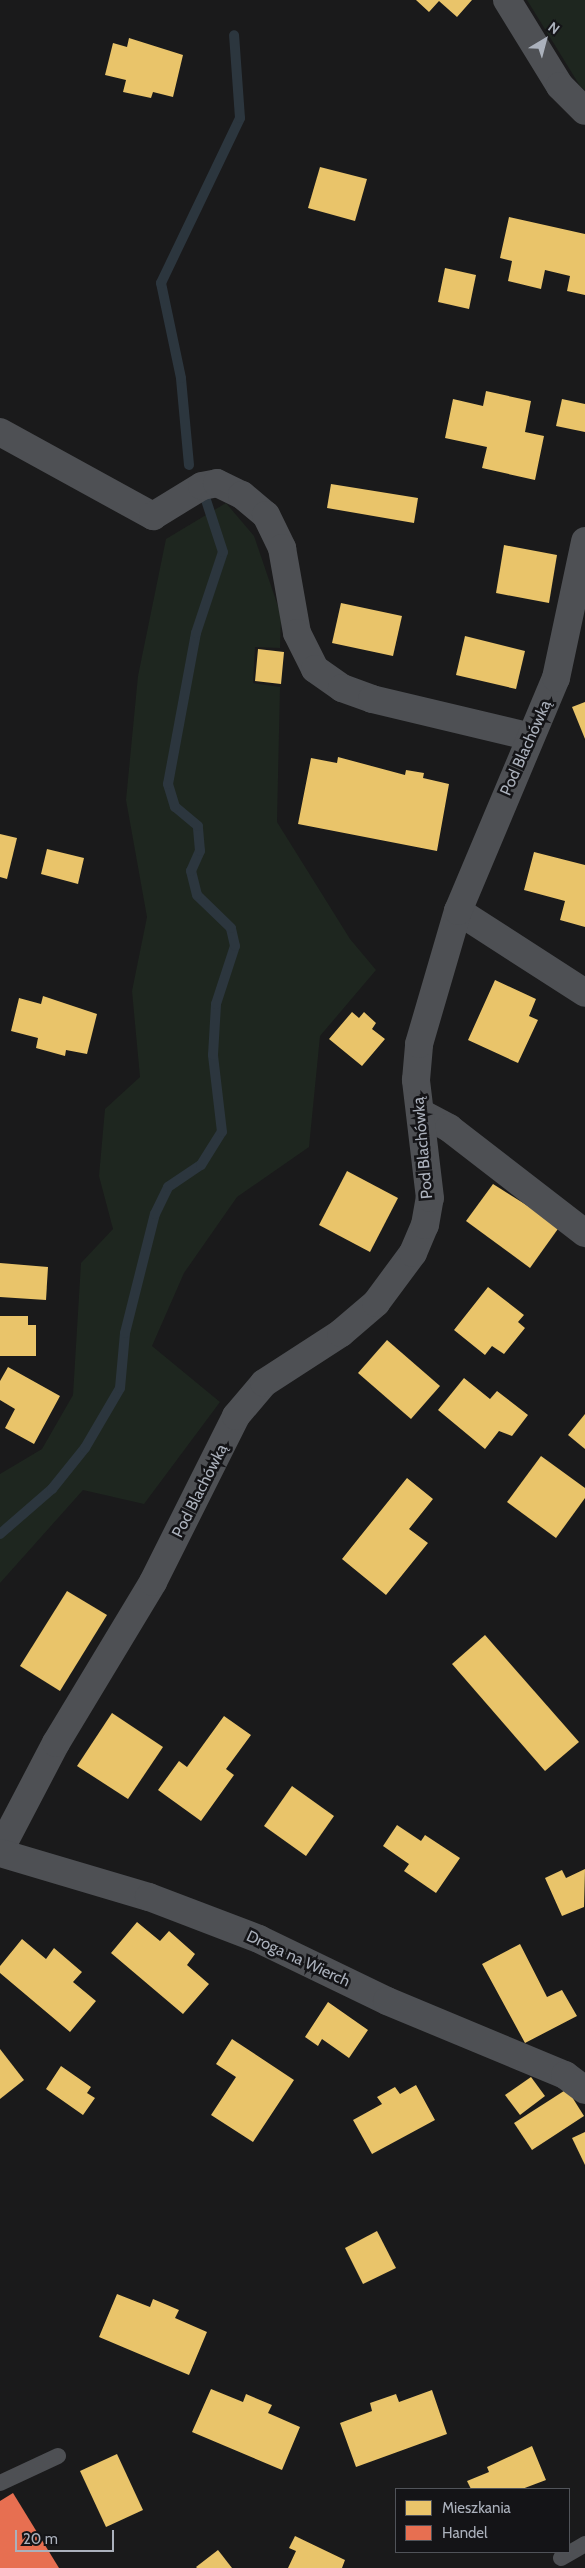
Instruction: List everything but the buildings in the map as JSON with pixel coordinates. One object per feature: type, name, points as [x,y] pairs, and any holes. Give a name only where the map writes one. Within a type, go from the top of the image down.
[{"type":"street","points":[[507,0],[560,86],[585,111]]},
{"type":"street","points":[[0,432],[153,516],[202,486],[217,484],[242,495],[266,515],[282,548],[297,633],[315,669],[342,688],[372,699],[531,737]]},
{"type":"street","name":"Pod Blachówką","points":[[0,1852],[56,1743],[153,1582],[236,1416],[264,1383],[341,1333],[376,1303],[413,1253],[425,1225],[430,1198],[422,1114],[416,1080],[419,1044],[458,911],[561,663],[585,541]]},
{"type":"street","points":[[458,911],[585,993]]},
{"type":"street","points":[[422,1114],[449,1128],[585,1233]]},
{"type":"street","name":"Droga na Wierch","points":[[0,1852],[149,1897],[258,1940],[387,2001],[564,2076],[585,2090]]},
{"type":"lane","points":[[0,2483],[58,2456]]},
{"type":"lane","points":[[570,2553],[585,2544]]},
{"type":"lane","points":[[561,2558],[570,2553]]},
{"type":"shaded area","points":[[527,0],[585,0],[585,90],[580,86]]},
{"type":"shaded area","points":[[226,503],[254,536],[281,615],[280,648],[255,647],[253,683],[280,687],[277,822],[350,939],[376,970],[320,1036],[309,1147],[237,1197],[184,1273],[152,1346],[220,1402],[144,1504],[83,1490],[0,1583],[0,1474],[42,1449],[73,1395],[81,1263],[113,1229],[99,1176],[105,1109],[140,1077],[132,991],[147,917],[126,800],[138,676],[166,539]]},
{"type":"waterway","points":[[189,465],[181,378],[161,283],[240,118],[234,35]]},
{"type":"waterway","points":[[0,1534],[52,1489],[85,1448],[120,1388],[125,1333],[155,1214],[168,1187],[201,1165],[222,1132],[213,1055],[216,1004],[235,946],[231,928],[197,895],[191,871],[200,851],[198,826],[175,807],[168,784],[196,633],[223,552],[206,500]]}]
